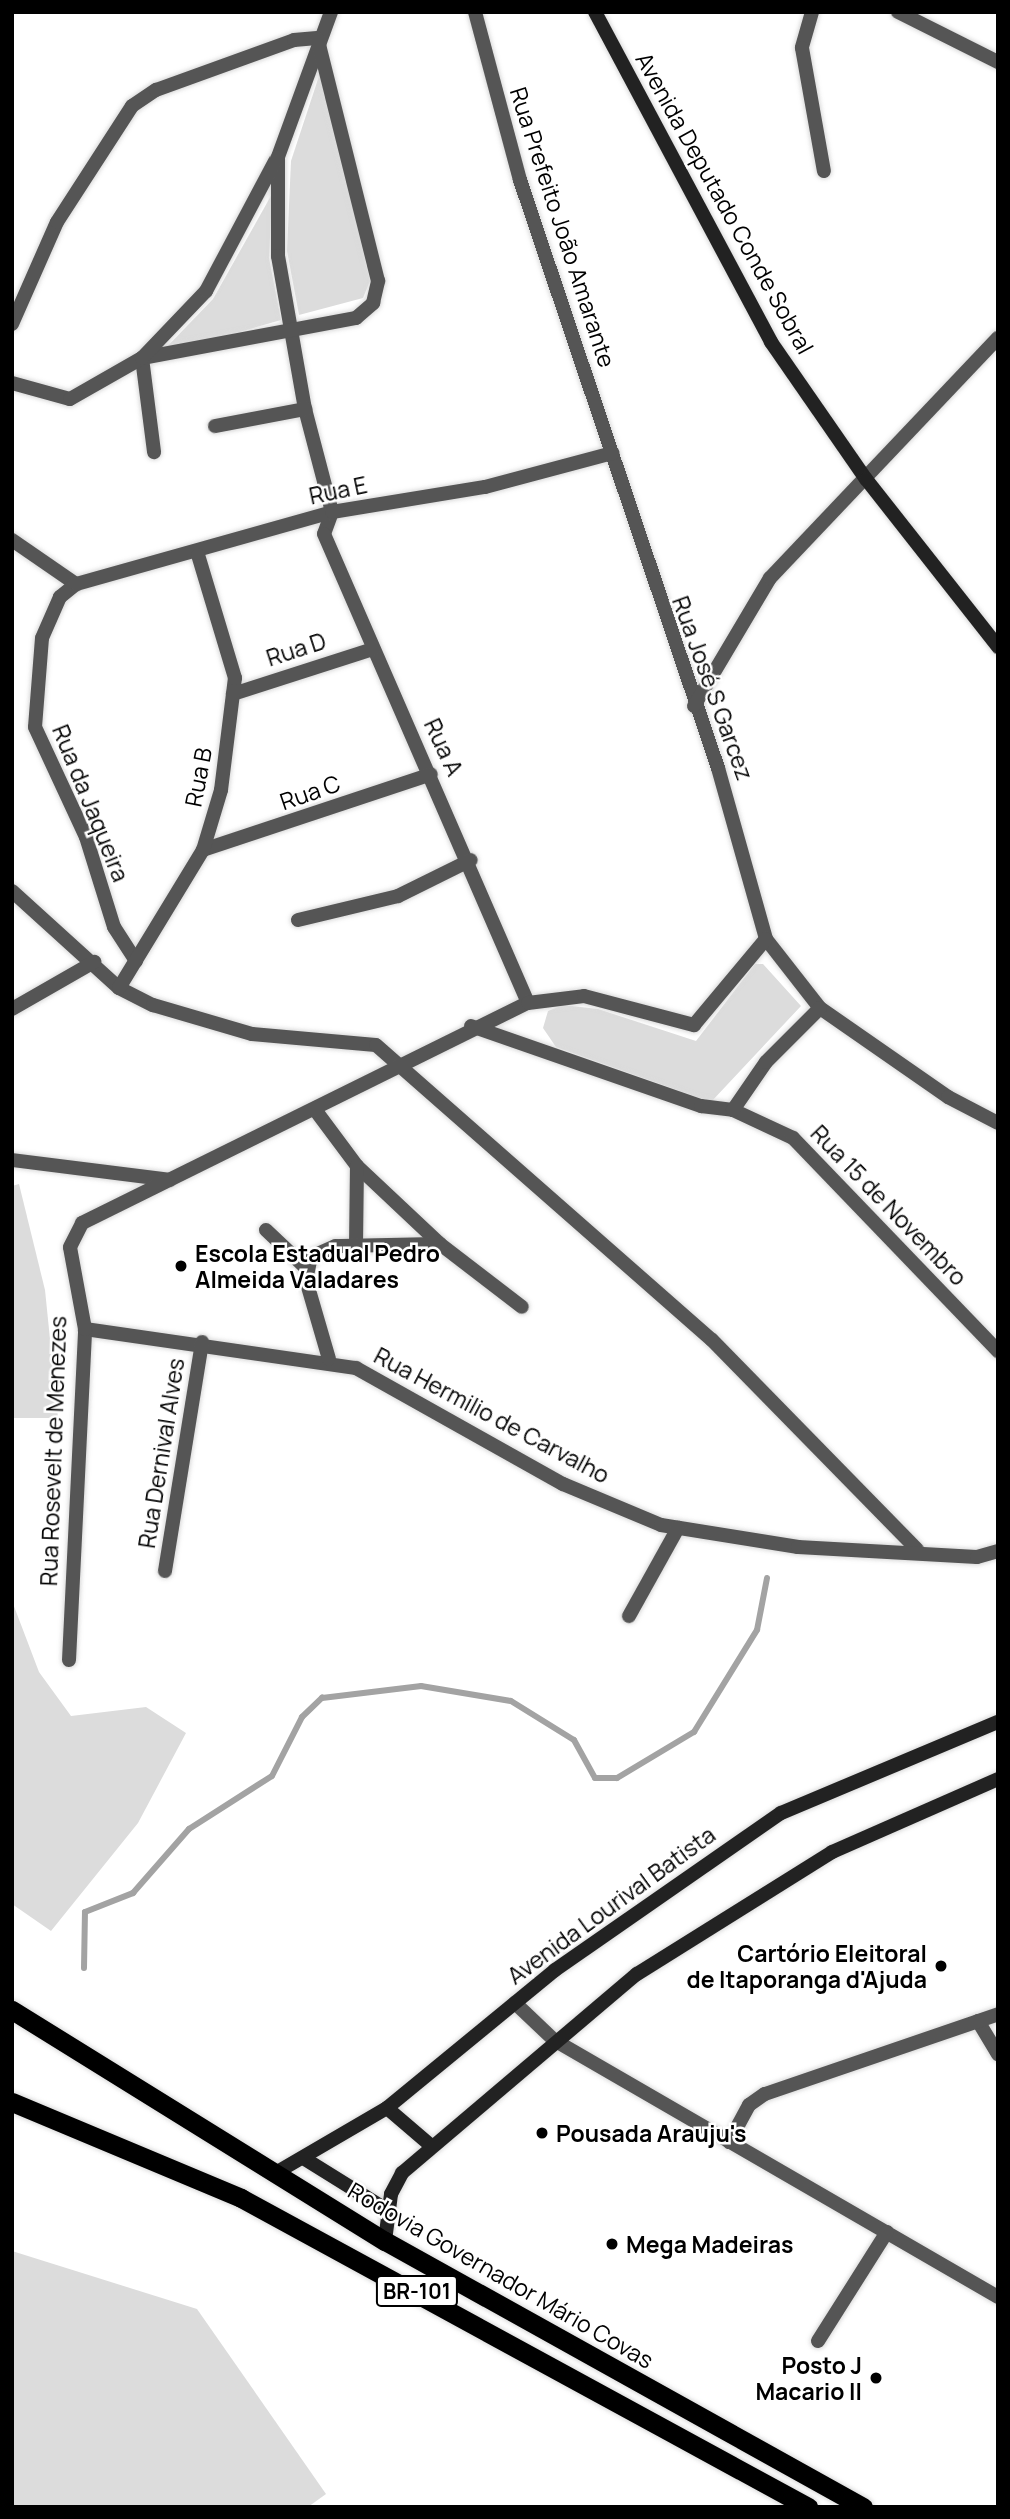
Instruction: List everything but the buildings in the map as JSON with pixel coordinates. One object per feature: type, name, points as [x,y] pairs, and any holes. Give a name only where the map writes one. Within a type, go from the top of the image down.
[{"type":"highway","name":"Rodovia Governador Mário Covas","points":[[12,2010],[279,2171],[384,2241],[863,2507]]},
{"type":"highway","name":"BR-101","points":[[12,2102],[241,2198],[808,2507]]},
{"type":"main road","name":"Avenida Deputado Conde Sobral","points":[[595,12],[771,342],[866,479],[998,647]]},
{"type":"main road","name":"Avenida Lourival Batista","points":[[279,2171],[305,2159],[387,2108],[515,2003],[671,1884],[781,1812],[998,1722]]},
{"type":"main road","points":[[384,2241],[387,2210],[402,2173],[429,2144],[637,1974],[762,1893],[832,1852],[998,1779]]},
{"type":"main road","points":[[387,2108],[429,2144]]},
{"type":"main road","points":[[305,2159],[387,2210]]},
{"type":"street","points":[[12,383],[70,399],[142,358],[206,291],[278,158],[317,38],[331,12]]},
{"type":"street","name":"Rua Prefeito João Amarante","points":[[475,12],[520,180],[612,453]]},
{"type":"street","points":[[812,12],[803,60],[824,172]]},
{"type":"street","points":[[898,12],[998,62]]},
{"type":"street","points":[[12,324],[57,222],[132,106],[156,90],[293,40],[317,38]]},
{"type":"street","points":[[142,358],[289,328],[356,318],[378,292],[317,38]]},
{"type":"street","points":[[278,158],[278,256],[305,409],[332,512]]},
{"type":"street","points":[[694,706],[770,578],[998,338]]},
{"type":"street","points":[[142,358],[155,452]]},
{"type":"street","points":[[215,426],[305,409]]},
{"type":"street","name":"Rua E","points":[[76,584],[198,555],[332,512],[485,487],[612,453]]},
{"type":"street","name":"Rua José S Garcez","points":[[612,453],[694,706],[737,828],[765,939]]},
{"type":"street","name":"Rua A","points":[[332,512],[324,525],[326,544],[471,860],[528,1003]]},
{"type":"street","points":[[12,540],[76,584]]},
{"type":"street","name":"Rua B","points":[[119,989],[203,850],[221,790],[235,678],[198,555]]},
{"type":"street","name":"Rua da Jaqueira","points":[[76,584],[51,609],[33,715],[86,837],[114,927],[136,961]]},
{"type":"street","name":"Rua D","points":[[233,694],[373,649]]},
{"type":"street","name":"Rua C","points":[[203,850],[431,774]]},
{"type":"street","points":[[298,920],[398,896],[471,860]]},
{"type":"street","points":[[12,891],[94,962],[119,989],[200,1022],[252,1034],[376,1045],[712,1340],[917,1549]]},
{"type":"street","points":[[765,939],[820,1008],[998,1123]]},
{"type":"street","name":"Rua Rosevelt de Menezes","points":[[69,1660],[85,1329],[70,1247],[74,1234],[94,1214],[316,1111],[395,1063],[471,1026],[528,1003],[584,996],[694,1025],[765,939]]},
{"type":"street","points":[[12,1009],[94,962]]},
{"type":"street","points":[[733,1110],[766,1062],[820,1008]]},
{"type":"street","name":"Rua 15 de Novembro","points":[[471,1026],[701,1106],[733,1110],[793,1138],[997,1348]]},
{"type":"street","points":[[316,1111],[358,1166],[440,1244],[522,1307]]},
{"type":"street","points":[[12,1160],[171,1180]]},
{"type":"street","points":[[355,1246],[358,1166]]},
{"type":"street","points":[[266,1230],[305,1267],[329,1359]]},
{"type":"street","points":[[305,1267],[321,1251],[355,1246],[440,1244]]},
{"type":"street","name":"Rua Hermilio de Carvalho","points":[[85,1329],[329,1359],[389,1383],[563,1483],[678,1528],[798,1547],[917,1549],[977,1557],[998,1551]]},
{"type":"street","name":"Rua Dernival Alves","points":[[165,1571],[202,1342]]},
{"type":"street","points":[[629,1616],[678,1528]]},
{"type":"street","points":[[515,2003],[554,2040],[998,2297]]},
{"type":"street","points":[[729,2142],[749,2105],[765,2094],[998,2014]]},
{"type":"street","points":[[978,2021],[998,2054]]},
{"type":"street","points":[[818,2341],[887,2232]]},
{"type":"shaded area","points":[[321,70],[370,281],[363,298],[299,315],[287,251],[291,161]]},
{"type":"shaded area","points":[[272,194],[269,258],[281,320],[159,355],[213,299]]},
{"type":"shaded area","points":[[755,964],[763,964],[801,1006],[711,1102],[556,1047],[543,1028],[548,1011],[563,1005],[598,1009],[696,1041]]},
{"type":"shaded area","points":[[19,1184],[45,1290],[58,1418],[12,1418],[12,1186]]},
{"type":"shaded area","points":[[12,1601],[39,1672],[71,1716],[146,1707],[186,1733],[138,1823],[51,1931],[12,1904]]},
{"type":"shaded area","points":[[12,2251],[197,2309],[326,2494],[308,2507],[12,2507]]},
{"type":"waterway","points":[[84,1968],[85,1912],[133,1893],[189,1829],[272,1776],[302,1717],[322,1698],[421,1686],[511,1701],[574,1740],[595,1778],[617,1778],[694,1732],[757,1630],[767,1578]]},
{"type":"place","name":"Escola Estadual Pedro Almeida Valadares","points":[[181,1266]]},
{"type":"place","name":"Cartório Eleitoral de Itaporanga d'Ajuda","points":[[941,1966]]},
{"type":"place","name":"Pousada Arauju's","points":[[542,2133]]},
{"type":"place","name":"Mega Madeiras","points":[[612,2244]]},
{"type":"place","name":"Posto J Macario II","points":[[876,2378]]}]
